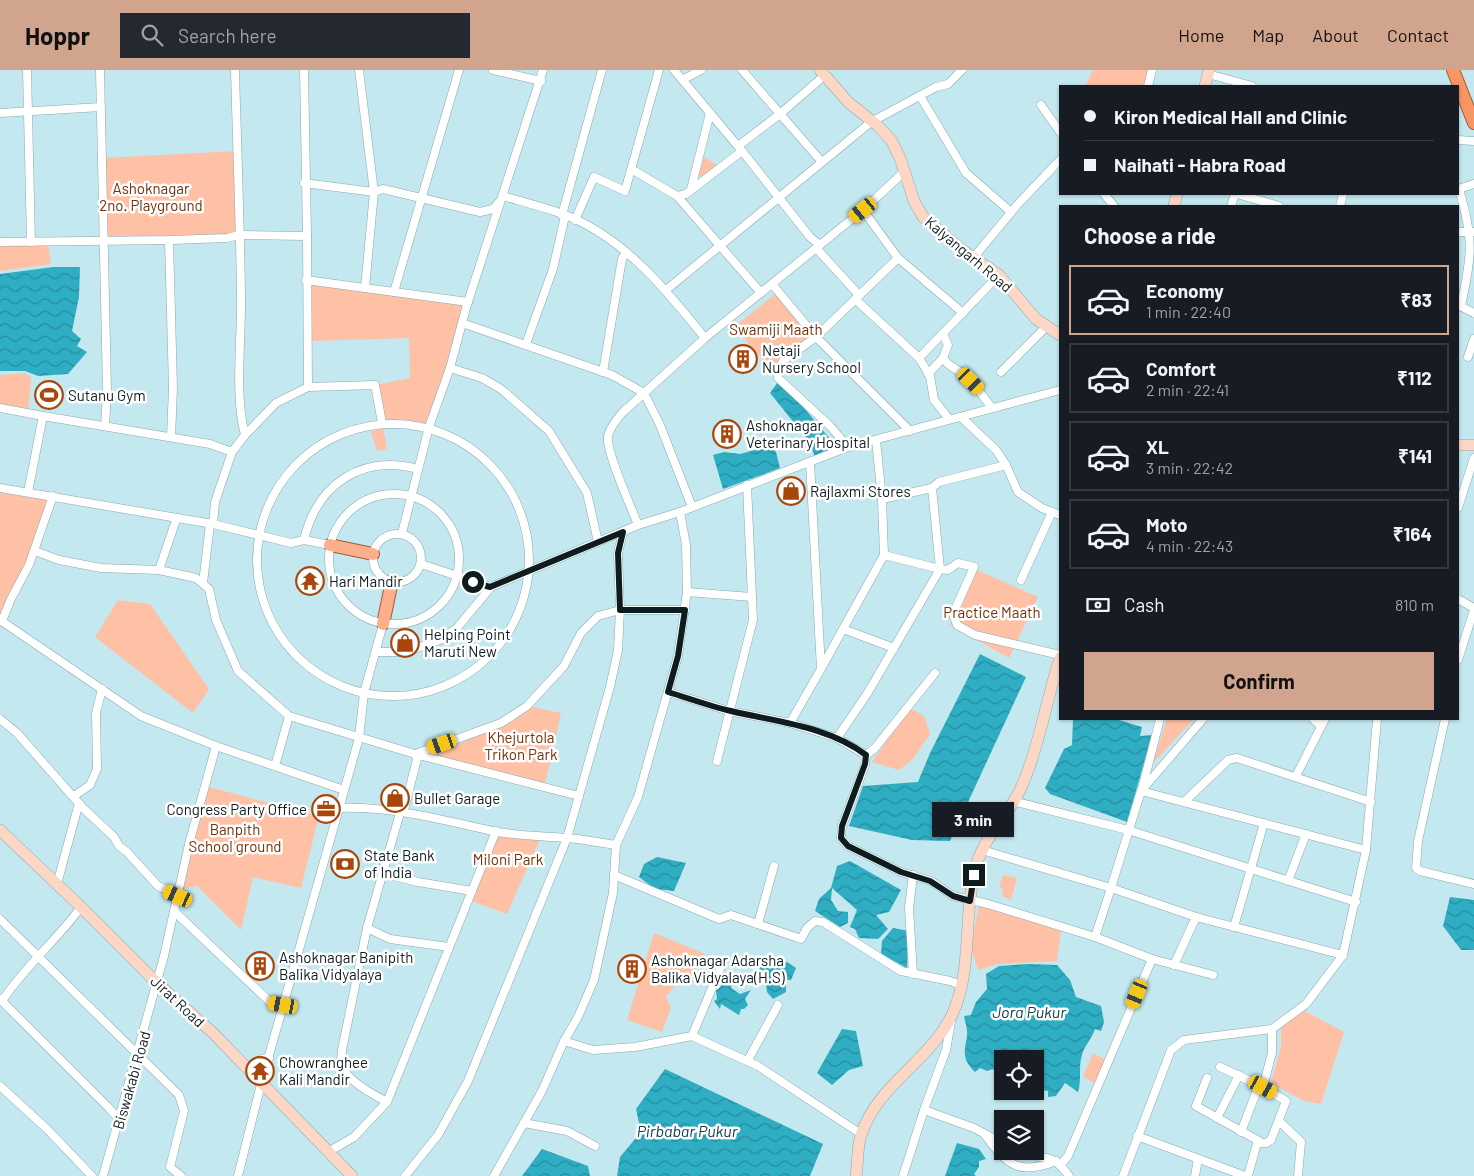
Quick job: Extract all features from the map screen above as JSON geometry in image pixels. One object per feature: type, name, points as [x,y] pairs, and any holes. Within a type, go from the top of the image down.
[{"type":"highway","points":[[1453,70],[1459,85]]},
{"type":"highway","points":[[1459,85],[1474,123]]},
{"type":"main road","points":[[1205,85],[1209,72]]},
{"type":"main road","name":"Kalyangarh Road","points":[[822,73],[848,102],[891,140],[905,171],[914,201],[923,217],[999,275],[1036,319],[1059,334]]},
{"type":"main road","points":[[1459,445],[1474,444]]},
{"type":"main road","points":[[330,545],[373,554]]},
{"type":"main road","points":[[383,624],[392,581]]},
{"type":"main road","points":[[856,1176],[861,1134],[879,1101],[930,1046],[951,1016],[961,986],[976,863],[990,833],[1020,789],[1033,753],[1059,660]]},
{"type":"main road","name":"Jirat Road","points":[[0,830],[157,983],[213,1033],[262,1086],[352,1176]]},
{"type":"street","points":[[27,70],[31,242]]},
{"type":"street","points":[[100,70],[107,391],[105,426]]},
{"type":"street","points":[[235,70],[241,422],[245,435]]},
{"type":"street","points":[[304,70],[308,387]]},
{"type":"street","points":[[359,70],[374,192],[365,288]]},
{"type":"street","points":[[394,292],[459,70]]},
{"type":"street","points":[[493,70],[541,81]]},
{"type":"street","points":[[402,534],[418,469],[450,368],[468,302],[543,70]]},
{"type":"street","points":[[526,344],[553,270],[563,216],[602,70]]},
{"type":"street","points":[[575,220],[594,178],[626,191],[659,70]]},
{"type":"street","points":[[674,70],[740,148],[857,297],[919,358],[928,374],[934,400],[949,419]]},
{"type":"street","points":[[682,80],[701,70]]},
{"type":"street","points":[[742,70],[821,162]]},
{"type":"street","points":[[666,290],[871,122],[920,96],[948,84],[962,70]]},
{"type":"street","points":[[1148,85],[1152,70]]},
{"type":"street","points":[[1209,72],[1249,85]]},
{"type":"street","points":[[677,196],[686,194],[780,114],[822,73]]},
{"type":"street","points":[[920,96],[966,173],[1011,212]]},
{"type":"street","points":[[1041,104],[1059,131]]},
{"type":"street","points":[[0,113],[102,107]]},
{"type":"street","points":[[691,189],[710,113]]},
{"type":"street","points":[[1459,140],[1474,141]]},
{"type":"street","points":[[974,257],[1011,212],[1059,161]]},
{"type":"street","points":[[633,170],[677,196],[761,293]]},
{"type":"street","points":[[638,525],[618,475],[608,437],[613,424],[622,412],[705,338],[863,210],[905,171]]},
{"type":"street","points":[[304,183],[374,192],[383,189],[480,212],[493,209],[502,198]]},
{"type":"street","points":[[1459,189],[1474,184]]},
{"type":"street","points":[[1459,192],[1473,232],[1472,254],[1459,305],[1474,313]]},
{"type":"street","points":[[1105,195],[1113,205]]},
{"type":"street","points":[[1240,195],[1275,205]]},
{"type":"street","points":[[502,198],[586,224],[626,252],[666,290],[705,338]]},
{"type":"street","points":[[863,210],[898,258],[963,313]]},
{"type":"street","points":[[1459,232],[1473,232]]},
{"type":"street","points":[[0,242],[169,240],[227,238],[239,235],[307,236]]},
{"type":"street","points":[[169,240],[173,388],[171,437]]},
{"type":"street","points":[[603,372],[622,259],[626,252]]},
{"type":"street","points":[[848,447],[830,426],[778,378],[777,371],[783,361],[816,337],[898,258]]},
{"type":"street","points":[[919,358],[999,275]]},
{"type":"street","points":[[306,280],[468,302]]},
{"type":"street","points":[[772,284],[816,337],[910,431]]},
{"type":"street","points":[[462,323],[526,344],[561,359],[603,372],[644,393],[663,433],[692,507]]},
{"type":"street","points":[[1001,372],[1046,327]]},
{"type":"street","points":[[928,374],[943,358],[948,344],[943,334]]},
{"type":"street","points":[[1468,357],[1474,340]]},
{"type":"street","points":[[943,358],[974,384],[992,408]]},
{"type":"street","points":[[450,368],[482,378],[501,389],[548,431],[587,494],[598,542]]},
{"type":"street","points":[[202,583],[216,502],[232,452],[245,435],[276,404],[308,387],[375,385],[382,423]]},
{"type":"street","points":[[376,652],[404,652],[440,640],[457,628],[490,587],[638,525],[680,512],[848,447],[949,419],[962,418],[1059,390]]},
{"type":"street","points":[[0,408],[210,444],[232,452]]},
{"type":"street","points":[[28,492],[43,416]]},
{"type":"street","points":[[962,418],[986,439],[1006,466],[1018,492],[1059,515]]},
{"type":"street","points":[[382,423],[406,423],[430,428],[455,437],[477,452],[497,470],[512,492],[523,517],[529,544],[529,571],[522,603],[512,626],[498,647],[474,670],[460,679],[430,692],[397,696],[364,693],[348,689],[307,666],[285,642],[268,615],[259,584],[258,568],[259,536],[269,505],[285,477],[296,464],[308,453],[336,436],[350,430],[382,423]]},
{"type":"street","points":[[790,723],[884,555],[882,499],[876,440]]},
{"type":"street","points":[[1459,505],[1474,458]]},
{"type":"street","points":[[810,462],[820,669]]},
{"type":"street","points":[[304,540],[308,523],[318,504],[333,487],[351,474],[369,466],[389,464],[418,469]]},
{"type":"street","points":[[882,499],[932,488],[939,482],[1006,466]]},
{"type":"street","points":[[717,761],[753,620],[747,485]]},
{"type":"street","points":[[0,488],[53,496],[176,520],[212,524],[291,544],[304,540],[330,545]]},
{"type":"street","points":[[836,738],[867,694],[940,569],[932,488]]},
{"type":"street","points":[[386,494],[412,496],[427,503],[440,514],[450,527],[456,542],[459,559],[456,576],[450,591],[441,604],[428,614],[413,621],[383,624],[365,618],[351,608],[340,595],[332,580],[329,563],[330,545],[341,521],[361,503],[386,494]]},
{"type":"street","points":[[53,496],[35,551],[1,620],[141,716],[216,746],[344,790]]},
{"type":"street","points":[[494,1176],[542,1091],[594,980],[613,893],[616,845],[638,797],[678,656],[687,592],[686,545],[680,512]]},
{"type":"street","points":[[1021,580],[1052,512]]},
{"type":"street","points":[[159,570],[176,520]]},
{"type":"street","points":[[405,1176],[438,1135],[468,1081],[567,838],[618,650],[620,610],[618,553],[623,532]]},
{"type":"street","points":[[388,534],[402,534],[414,540],[420,551],[421,564],[413,576],[400,582],[386,580],[376,570],[373,554],[377,543],[388,534]]},
{"type":"street","points":[[35,551],[59,560],[100,568],[159,570],[196,578],[209,589],[216,620],[238,671],[289,716],[415,754],[579,796]]},
{"type":"street","points":[[884,555],[940,569],[948,570],[958,563],[974,568],[953,614],[957,625],[975,635],[1059,656]]},
{"type":"street","points":[[421,564],[490,587]]},
{"type":"street","points":[[687,592],[752,596]]},
{"type":"street","points":[[1459,601],[1474,609],[1459,657]]},
{"type":"street","points":[[415,754],[501,723],[527,706],[564,666],[581,633],[598,616],[620,610],[685,610]]},
{"type":"street","points":[[247,1176],[239,1174],[283,1005],[359,738],[364,693],[383,624]]},
{"type":"street","points":[[843,629],[894,648]]},
{"type":"street","points":[[935,673],[875,748],[866,755],[865,764],[842,826],[841,838],[848,846],[901,872],[930,881],[953,896],[988,904],[1095,937],[1174,965],[1213,975]]},
{"type":"street","points":[[74,796],[90,785],[97,769],[96,713],[102,689]]},
{"type":"street","points":[[668,692],[729,711],[790,723],[836,738],[866,755]]},
{"type":"street","points":[[276,766],[289,716]]},
{"type":"street","points":[[0,719],[17,733],[79,803],[158,886],[178,896]]},
{"type":"street","points":[[1095,937],[1142,791],[1160,720]]},
{"type":"street","points":[[1142,791],[1202,720]]},
{"type":"street","points":[[1122,1176],[1171,1050],[1179,1042],[1206,1036],[1272,1029],[1306,1004],[1343,955],[1366,850],[1377,720]]},
{"type":"street","points":[[1444,720],[1415,863],[1416,868],[1420,871],[1474,884]]},
{"type":"street","points":[[1296,776],[1323,722]]},
{"type":"street","name":"Biswakabi Road","points":[[104,1176],[157,983],[175,912],[189,844],[216,746]]},
{"type":"street","points":[[387,1102],[367,1092],[346,1072],[341,1064],[342,1050],[367,928],[400,813],[404,810],[417,760],[415,754]]},
{"type":"street","points":[[1184,802],[1228,760],[1245,759],[1371,802]]},
{"type":"street","points":[[1142,791],[1366,850]]},
{"type":"street","points":[[1013,801],[1128,830],[1356,902]]},
{"type":"street","points":[[57,884],[79,803]]},
{"type":"street","points":[[340,808],[373,807],[400,813],[453,820],[496,831],[616,845]]},
{"type":"street","points":[[1234,927],[1264,823]]},
{"type":"street","points":[[328,1152],[354,1137],[387,1102],[496,831]]},
{"type":"street","points":[[1288,880],[1306,834]]},
{"type":"street","points":[[982,850],[1111,888],[1196,917],[1343,955]]},
{"type":"street","points":[[758,924],[774,866]]},
{"type":"street","points":[[382,872],[418,882],[472,891]]},
{"type":"street","points":[[614,875],[719,919],[731,915],[801,939],[807,928],[815,921],[823,922],[901,971],[950,980],[961,986]]},
{"type":"street","points":[[913,875],[909,908],[913,974]]},
{"type":"street","points":[[81,907],[13,984],[2,1004],[117,1117],[118,1126]]},
{"type":"street","points":[[175,912],[270,1002],[283,1005]]},
{"type":"street","points":[[1174,965],[1196,917]]},
{"type":"street","points":[[0,919],[180,1095],[184,1111],[168,1176]]},
{"type":"street","points":[[367,928],[390,939],[449,947]]},
{"type":"street","points":[[983,1134],[999,1154],[1016,1168],[1032,1170],[1067,1159],[1152,958]]},
{"type":"street","points":[[692,1036],[722,964]]},
{"type":"street","points":[[748,1060],[778,1005]]},
{"type":"street","points":[[903,1176],[946,1050],[951,1016]]},
{"type":"street","points":[[1241,1132],[1261,1086],[1272,1053],[1272,1029]]},
{"type":"street","points":[[564,1041],[593,1050],[635,1046],[692,1036],[748,1060],[861,1134]]},
{"type":"street","points":[[248,1071],[262,1059],[269,1058]]},
{"type":"street","points":[[1207,1078],[1196,1106],[1259,1142],[1269,1142],[1286,1101],[1261,1086],[1220,1067]]},
{"type":"street","points":[[1217,1118],[1239,1075]]},
{"type":"street","points":[[0,1086],[47,1129],[92,1176]]},
{"type":"street","points":[[924,1110],[994,1139]]},
{"type":"street","points":[[1279,1121],[1301,1142],[1298,1176]]},
{"type":"street","points":[[524,1123],[567,1131],[595,1146]]},
{"type":"street","points":[[1137,1136],[1247,1176],[1259,1142]]},
{"type":"street","points":[[1044,1158],[1050,1158],[1059,1163],[1069,1176]]},
{"type":"street","points":[[1195,1176],[1198,1158]]},
{"type":"street","points":[[170,1167],[181,1176]]},
{"type":"green space","points":[[1093,70],[1149,70],[1145,85],[1086,85]]},
{"type":"green space","name":"Ashoknagar 2no. Playground","points":[[237,151],[239,235],[103,240],[103,158]]},
{"type":"green space","points":[[704,157],[717,165],[705,176],[698,176]]},
{"type":"green space","points":[[48,245],[51,264],[0,271],[0,246]]},
{"type":"green space","points":[[310,285],[468,302],[429,427],[382,423],[375,385],[410,378],[409,338],[310,341]]},
{"type":"green space","name":"Swamiji Maath","points":[[779,291],[815,331],[772,370],[734,327]]},
{"type":"green space","points":[[25,373],[31,377],[28,413],[0,408],[0,375]]},
{"type":"green space","points":[[383,426],[387,449],[377,451],[371,432]]},
{"type":"green space","points":[[0,489],[53,496],[31,560],[0,620]]},
{"type":"green space","name":"Practice Maath","points":[[977,570],[1038,597],[1009,658],[950,625]]},
{"type":"green space","points":[[118,600],[150,604],[209,689],[193,713],[95,637]]},
{"type":"green space","name":"Khejurtola Trikon Park","points":[[527,706],[561,713],[545,784],[423,753],[456,746]]},
{"type":"green space","points":[[910,708],[924,716],[930,734],[913,759],[899,770],[872,762]]},
{"type":"green space","points":[[1167,720],[1193,720],[1153,763]]},
{"type":"green space","name":"Banpith School ground","points":[[205,786],[319,816],[301,888],[253,877],[241,930],[197,886],[180,889]]},
{"type":"green space","name":"Miloni Park","points":[[496,831],[541,837],[507,914],[468,900]]},
{"type":"green space","points":[[1003,875],[1017,878],[1011,900],[1002,896],[1003,889],[999,887]]},
{"type":"green space","points":[[979,904],[1062,923],[1057,961],[998,964],[978,970],[971,948]]},
{"type":"green space","points":[[654,933],[705,954],[692,976],[682,975],[666,997],[671,1008],[662,1032],[627,1020]]},
{"type":"green space","points":[[1305,1011],[1344,1032],[1321,1104],[1304,1101],[1271,1083],[1281,1046],[1281,1024]]},
{"type":"green space","points":[[1093,1053],[1106,1060],[1095,1084],[1083,1076]]},
{"type":"water","points":[[53,267],[80,267],[79,297],[72,331],[81,339],[77,346],[87,352],[68,374],[38,376],[25,371],[0,371],[0,274]]},
{"type":"water","points":[[780,379],[835,445],[830,455],[816,459],[808,440],[770,393]]},
{"type":"water","points":[[769,446],[776,452],[780,468],[723,489],[713,455],[724,452],[740,454]]},
{"type":"water","points":[[980,654],[1026,677],[950,841],[912,840],[849,826],[863,786],[918,782],[930,753]]},
{"type":"water","points":[[1073,720],[1119,720],[1142,727],[1140,736],[1152,735],[1127,822],[1050,794],[1045,788],[1064,749],[1072,745]]},
{"type":"water","points":[[657,857],[686,863],[674,891],[655,889],[639,877],[644,864]]},
{"type":"water","points":[[850,861],[901,890],[889,912],[876,915],[888,929],[878,939],[859,938],[855,929],[850,927],[857,910],[832,888],[831,900],[838,911],[848,912],[848,923],[840,927],[815,911],[819,899],[831,888],[837,866]]},
{"type":"water","points":[[1450,897],[1474,900],[1474,950],[1461,950],[1443,926]]},
{"type":"water","points":[[893,928],[909,931],[907,968],[881,954],[882,941]]},
{"type":"water","points":[[778,956],[782,963],[787,962],[796,968],[791,980],[786,980],[786,992],[773,999],[767,992],[766,984],[756,977],[764,959],[767,964],[770,962],[769,959]]},
{"type":"water","name":"Jora Pukur","points":[[1057,965],[1070,980],[1076,997],[1101,1006],[1104,1022],[1101,1031],[1095,1029],[1083,1052],[1078,1092],[1065,1083],[1056,1096],[1048,1097],[1048,1091],[1044,1090],[1044,1050],[994,1050],[994,1070],[987,1071],[980,1068],[975,1072],[968,1063],[965,1056],[967,1031],[964,1016],[971,1015],[976,1002],[987,989],[986,974],[999,966]]},
{"type":"water","points":[[732,983],[731,988],[740,994],[751,990],[745,999],[748,1005],[741,1009],[739,1015],[721,1004],[720,1009],[714,1001],[717,999],[716,991],[723,984]]},
{"type":"water","points":[[842,1029],[856,1031],[863,1066],[849,1070],[832,1085],[817,1073]]},
{"type":"water","name":"Pirbabar Pukur","points":[[665,1069],[823,1144],[810,1176],[617,1176],[620,1157],[641,1132],[636,1109]]},
{"type":"water","points":[[957,1143],[979,1149],[986,1159],[979,1161],[979,1167],[974,1174],[976,1176],[945,1176]]},
{"type":"water","points":[[542,1149],[588,1166],[590,1176],[522,1176]]},
{"type":"place","name":"Netaji Nursery School","points":[[743,359]]},
{"type":"place","name":"Sutanu Gym","points":[[49,395]]},
{"type":"place","name":"Ashoknagar Veterinary Hospital","points":[[727,434]]},
{"type":"place","name":"Rajlaxmi Stores","points":[[791,491]]},
{"type":"place","name":"Hari Mandir","points":[[310,581]]},
{"type":"place","name":"Helping Point Maruti New","points":[[405,643]]},
{"type":"place","name":"Bullet Garage","points":[[395,798]]},
{"type":"place","name":"Congress Party Office","points":[[326,809]]},
{"type":"place","name":"State Bank of India","points":[[345,864]]},
{"type":"place","name":"Ashoknagar Banipith Balika Vidyalaya","points":[[260,966]]},
{"type":"place","name":"Ashoknagar Adarsha Balika Vidyalaya(H.S)","points":[[632,969]]},
{"type":"place","name":"Chowranghee Kali Mandir","points":[[260,1071]]},
{"type":"route","points":[[473,582],[490,587],[623,532],[618,553],[620,610],[685,610],[678,656],[668,692],[729,711],[790,723],[836,738],[857,749],[866,755],[865,764],[842,826],[841,838],[848,846],[901,872],[930,881],[953,896],[970,901],[974,875]]}]
